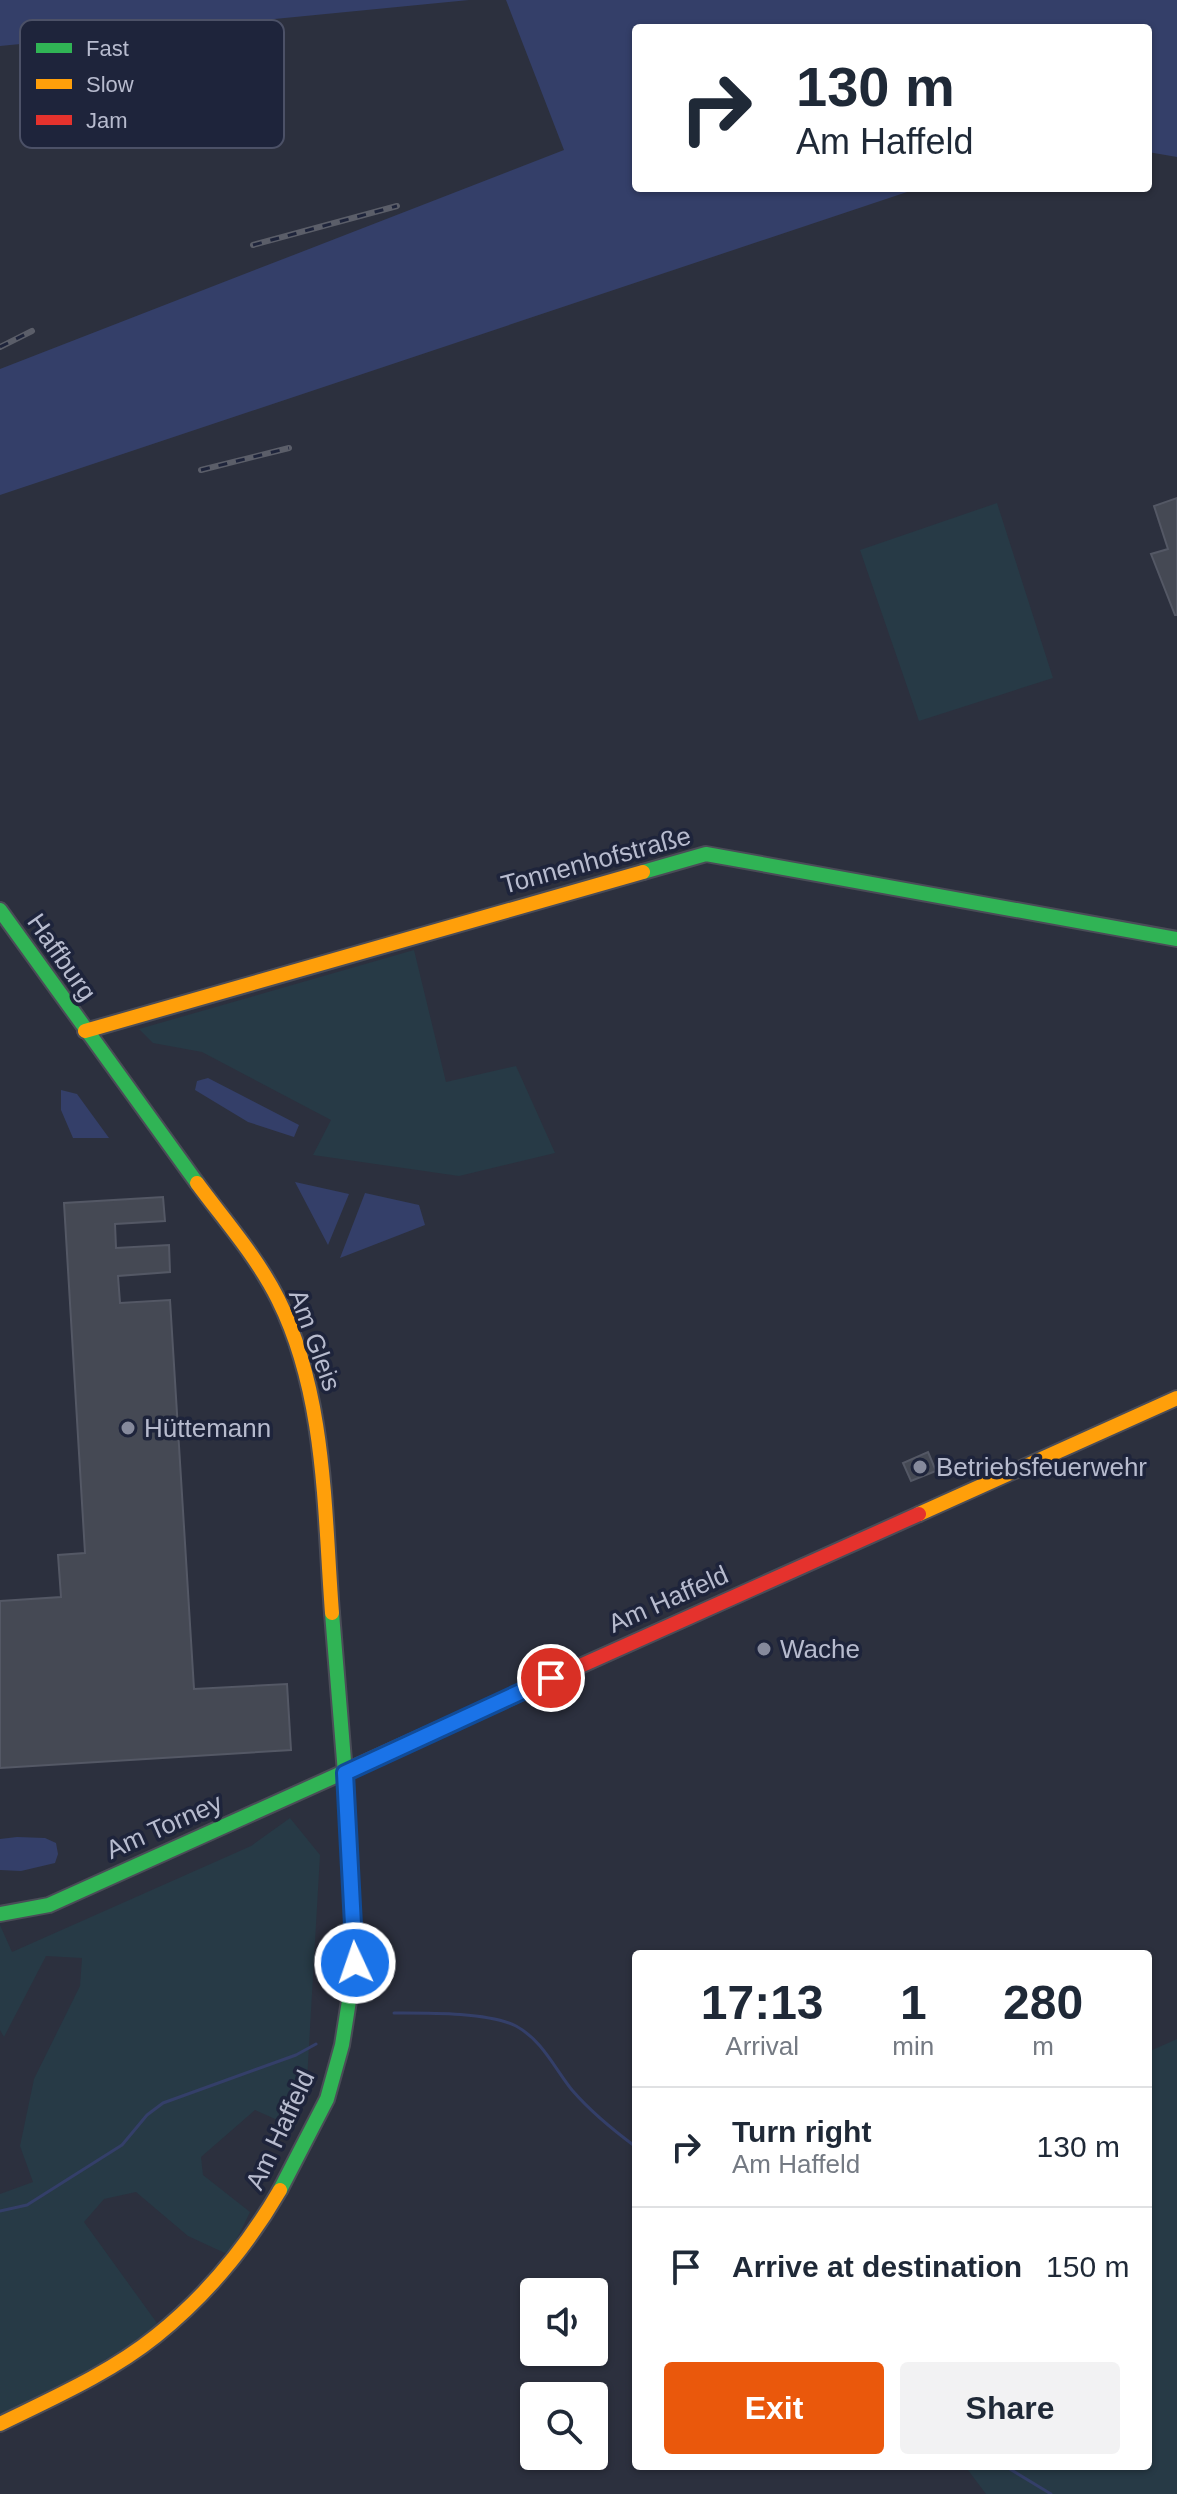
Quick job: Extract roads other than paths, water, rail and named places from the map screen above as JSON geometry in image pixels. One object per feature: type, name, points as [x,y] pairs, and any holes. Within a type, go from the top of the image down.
[{"type":"street","name":"Tonnenhofstraße","points":[[85,1031],[706,854],[1177,939]]},
{"type":"street","name":"Haffburg","points":[[0,910],[85,1031]]},
{"type":"street","name":"Am Gleis","points":[[85,1031],[259,1266],[279,1301],[305,1369],[318,1440],[345,1773]]},
{"type":"street","name":"Am Haffeld","points":[[0,2424],[78,2385],[162,2330],[196,2300],[258,2228],[299,2157],[327,2099],[342,2045],[355,1963],[345,1773],[1177,1398]]},
{"type":"street","name":"Am Torney","points":[[0,1914],[49,1905],[345,1773]]},
{"type":"water","points":[[0,0],[469,0],[265,20],[20,20],[20,44],[0,46]]},
{"type":"water","points":[[506,0],[1177,0],[1177,157],[1152,153],[1152,24],[632,24],[632,192],[907,192],[0,495],[0,369],[564,150]]},
{"type":"water","points":[[208,1078],[299,1125],[294,1137],[248,1122],[195,1090],[197,1081]]},
{"type":"water","points":[[61,1090],[77,1094],[109,1138],[73,1138],[61,1110]]},
{"type":"water","points":[[295,1182],[349,1194],[328,1245]]},
{"type":"water","points":[[365,1193],[419,1205],[425,1225],[340,1258]]},
{"type":"water","points":[[45,1838],[56,1843],[58,1854],[55,1863],[21,1871],[0,1870],[0,1839]]},
{"type":"waterway","points":[[394,2013],[474,2016],[516,2026],[541,2047],[587,2106],[632,2144]]},
{"type":"waterway","points":[[0,2211],[27,2205],[122,2145],[147,2115],[163,2103],[296,2055],[316,2044]]},
{"type":"waterway","points":[[1012,2470],[1051,2494]]},
{"type":"railway","points":[[253,245],[397,206]]},
{"type":"railway","points":[[0,347],[32,331]]},
{"type":"railway","points":[[201,470],[289,448]]},
{"type":"place","name":"Hüttemann","points":[[128,1428]]},
{"type":"place","name":"Betriebsfeuerwehr","points":[[920,1467]]},
{"type":"place","name":"Wache","points":[[764,1649]]}]
